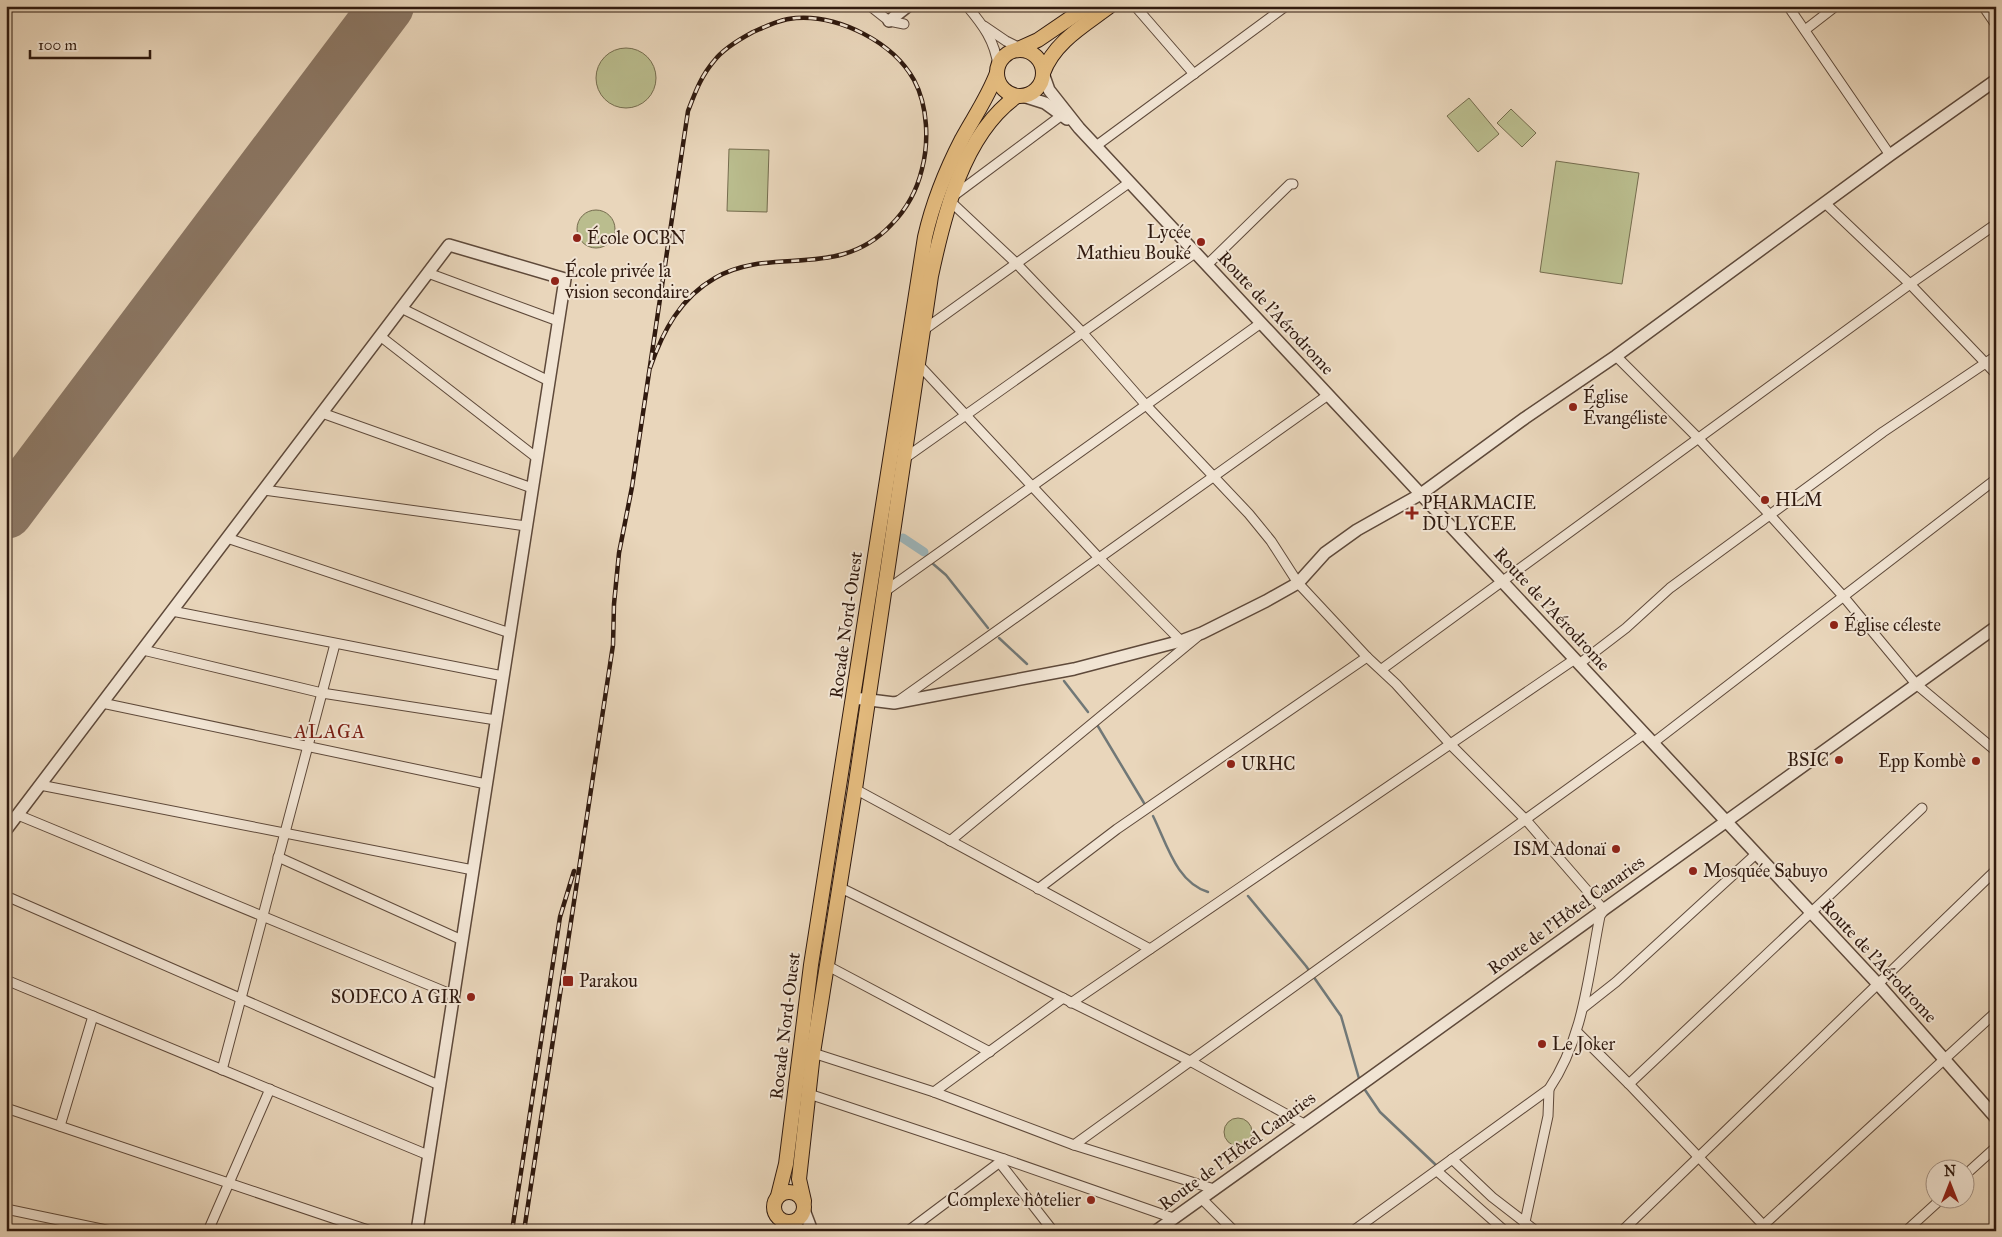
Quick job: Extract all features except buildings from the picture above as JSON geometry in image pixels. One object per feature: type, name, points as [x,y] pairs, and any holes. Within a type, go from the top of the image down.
[{"type":"main road","points":[[1088,6],[1038,40],[1006,55],[997,70],[1001,86],[1008,93],[1020,96],[1036,90],[1051,56],[1063,42],[1110,6]]},
{"type":"main road","points":[[1020,50],[1038,58],[1043,73]]},
{"type":"main road","name":"Rocade Nord-Ouest","points":[[792,1221],[799,1179],[813,1053],[855,789],[861,699],[925,237],[944,177],[964,136],[988,95],[997,70]]},
{"type":"main road","name":"Rocade Nord-Ouest","points":[[792,1221],[774,1203],[778,1196],[786,1164],[811,965],[861,699],[884,592],[936,254],[944,220],[952,199],[967,161],[984,129],[996,113],[1020,96]]},
{"type":"main road","points":[[778,1196],[786,1192],[794,1192],[792,1221]]},
{"type":"street","points":[[870,6],[889,21],[904,24]]},
{"type":"street","points":[[889,21],[908,6]]},
{"type":"street","points":[[967,6],[984,26],[995,49],[997,70]]},
{"type":"street","points":[[1135,6],[1194,74]]},
{"type":"street","points":[[1096,146],[1286,6]]},
{"type":"street","points":[[1788,6],[1890,155]]},
{"type":"street","points":[[1805,30],[1836,6]]},
{"type":"street","points":[[1983,6],[1996,25]]},
{"type":"street","points":[[984,26],[1020,50]]},
{"type":"street","name":"Route de l'Aérodrome","points":[[1043,73],[1049,90],[1079,128],[1878,984],[1996,1118]]},
{"type":"street","points":[[861,699],[894,703],[1036,677],[1181,641],[1202,633],[1298,583],[1325,553],[1344,539],[1421,494],[1525,418],[1616,356],[1890,155],[1996,80]]},
{"type":"street","name":"Route de l'Aérodrome","points":[[1020,96],[1045,103],[1079,128]]},
{"type":"street","points":[[1062,115],[952,199],[1082,332],[1145,404],[1271,541],[1298,583],[1367,657],[1382,669],[1451,745],[1526,820],[1604,910],[1600,916],[1578,1032],[1562,1070],[1549,1090],[1353,1231]]},
{"type":"street","points":[[925,329],[1130,182]]},
{"type":"street","points":[[1207,265],[1290,184],[1293,184]]},
{"type":"street","points":[[1825,203],[1910,284],[1996,374]]},
{"type":"street","points":[[1382,669],[1910,284],[1996,224]]},
{"type":"street","points":[[417,1231],[428,1155],[454,995],[565,279],[449,245],[40,785],[11,820],[263,915],[454,995]]},
{"type":"street","points":[[905,458],[1196,253]]},
{"type":"street","points":[[428,273],[558,321]]},
{"type":"street","points":[[401,308],[549,381]]},
{"type":"street","points":[[884,592],[1261,323]]},
{"type":"street","points":[[380,336],[537,458]]},
{"type":"street","points":[[1616,356],[1699,439],[1770,515],[1843,596],[1916,684],[1992,741],[1996,751]]},
{"type":"street","points":[[934,1092],[990,1052],[1150,949],[1577,662],[1626,628],[1670,588],[1883,432],[1996,356]]},
{"type":"street","points":[[919,366],[1181,641]]},
{"type":"street","points":[[894,703],[1328,395]]},
{"type":"street","points":[[322,413],[532,488]]},
{"type":"street","points":[[1653,743],[1996,480]]},
{"type":"street","points":[[264,490],[526,526]]},
{"type":"street","points":[[227,538],[510,633]]},
{"type":"street","points":[[172,611],[503,676]]},
{"type":"street","name":"Route de l'Hôtel Canaries","points":[[1156,1231],[1996,627]]},
{"type":"street","points":[[950,841],[1202,633]]},
{"type":"street","points":[[222,1070],[335,644]]},
{"type":"street","points":[[142,650],[322,693],[496,720]]},
{"type":"street","points":[[1038,889],[1117,829],[1367,657]]},
{"type":"street","points":[[102,703],[486,784]]},
{"type":"street","points":[[1074,1145],[1644,734]]},
{"type":"street","points":[[40,785],[473,870]]},
{"type":"street","points":[[855,789],[1150,949]]},
{"type":"street","points":[[1629,1084],[1922,808]]},
{"type":"street","points":[[1583,1008],[1616,982],[1756,854]]},
{"type":"street","points":[[278,857],[462,940]]},
{"type":"street","points":[[1622,1231],[1996,870]]},
{"type":"street","points":[[839,887],[1190,1061],[1304,1124]]},
{"type":"street","points":[[6,896],[439,1086]]},
{"type":"street","points":[[826,965],[990,1052]]},
{"type":"street","points":[[6,980],[428,1155]]},
{"type":"street","points":[[1578,1032],[1699,1157],[1763,1229],[1996,1012]]},
{"type":"street","points":[[60,1126],[93,1016]]},
{"type":"street","points":[[813,1053],[934,1092],[1074,1145],[1214,1189]]},
{"type":"street","points":[[208,1231],[270,1090]]},
{"type":"street","points":[[1524,1227],[1548,1116],[1549,1090]]},
{"type":"street","points":[[809,1094],[1173,1218]]},
{"type":"street","points":[[6,1108],[371,1231]]},
{"type":"street","points":[[1974,1167],[1996,1147]]},
{"type":"street","points":[[1452,1159],[1524,1227],[1536,1231]]},
{"type":"street","points":[[908,1231],[1002,1161]]},
{"type":"street","points":[[1002,1161],[1053,1231]]},
{"type":"street","points":[[1437,1171],[1505,1231]]},
{"type":"street","points":[[1201,1198],[1234,1231]]},
{"type":"street","points":[[6,1209],[111,1231]]},
{"type":"street","points":[[1906,1231],[1929,1210]]},
{"type":"street","points":[[792,1221],[812,1231]]},
{"type":"green space","points":[[620,48],[632,48],[643,53],[651,61],[656,72],[654,90],[643,103],[632,108],[620,108],[609,103],[601,95],[596,84],[596,72],[601,61],[609,53]]},
{"type":"green space","points":[[1469,98],[1499,134],[1478,152],[1447,116]]},
{"type":"green space","points":[[1511,109],[1536,133],[1522,147],[1497,123]]},
{"type":"green space","points":[[729,149],[769,150],[767,212],[727,211]]},
{"type":"green space","points":[[1556,161],[1639,173],[1622,284],[1540,272]]},
{"type":"green space","points":[[596,210],[609,216],[615,229],[609,242],[596,248],[583,242],[577,229],[583,216]]},
{"type":"green space","points":[[1238,1118],[1248,1122],[1252,1132],[1248,1142],[1238,1146],[1228,1142],[1224,1132],[1228,1122]]},
{"type":"waterway","points":[[903,538],[924,552]]},
{"type":"waterway","points":[[932,563],[946,575],[988,628]]},
{"type":"waterway","points":[[999,638],[1027,664]]},
{"type":"waterway","points":[[1064,681],[1088,712]]},
{"type":"waterway","points":[[1096,723],[1144,803]]},
{"type":"waterway","points":[[1153,816],[1168,850],[1180,871],[1197,887],[1208,892]]},
{"type":"waterway","points":[[1248,896],[1306,966],[1341,1016],[1360,1082]]},
{"type":"waterway","points":[[1363,1087],[1380,1112],[1437,1166]]},
{"type":"runway","points":[[6,512],[387,6]]},
{"type":"railway","points":[[524,1231],[613,645],[614,604],[619,553],[632,487],[688,111],[702,79],[718,57],[727,48],[743,38],[774,23],[796,18],[830,21],[847,26],[879,43],[905,66],[919,90],[925,112],[926,147],[922,169],[914,192],[906,206],[891,225],[871,242],[849,252],[827,258],[759,264],[737,269],[715,278],[692,295],[674,317],[661,341],[650,368]]},
{"type":"railway","points":[[512,1231],[560,917],[574,871]]},
{"type":"place","name":"École OCBN","points":[[577,238]]},
{"type":"place","name":"Lycée Mathieu Bouké","points":[[1201,242]]},
{"type":"place","name":"École privée la vision secondaire","points":[[555,281]]},
{"type":"place","name":"Église Évangéliste","points":[[1573,407]]},
{"type":"place","name":"HLM","points":[[1765,500]]},
{"type":"place","name":"PHARMACIE DU LYCEE","points":[[1412,513]]},
{"type":"place","name":"Église céleste","points":[[1834,625]]},
{"type":"place","name":"BSIC","points":[[1839,760]]},
{"type":"place","name":"Epp Kombè","points":[[1976,761]]},
{"type":"place","name":"URHC","points":[[1231,764]]},
{"type":"place","name":"ISM Adonaï","points":[[1616,849]]},
{"type":"place","name":"Mosquée Sabuyo","points":[[1693,871]]},
{"type":"place","name":"Parakou","points":[[568,981]]},
{"type":"place","name":"SODECO A GIR","points":[[471,997]]},
{"type":"place","name":"Le Joker","points":[[1542,1044]]},
{"type":"place","name":"Complexe hôtelier","points":[[1091,1200]]},
{"type":"district","name":"ALAGA","points":[[330,731]]}]
